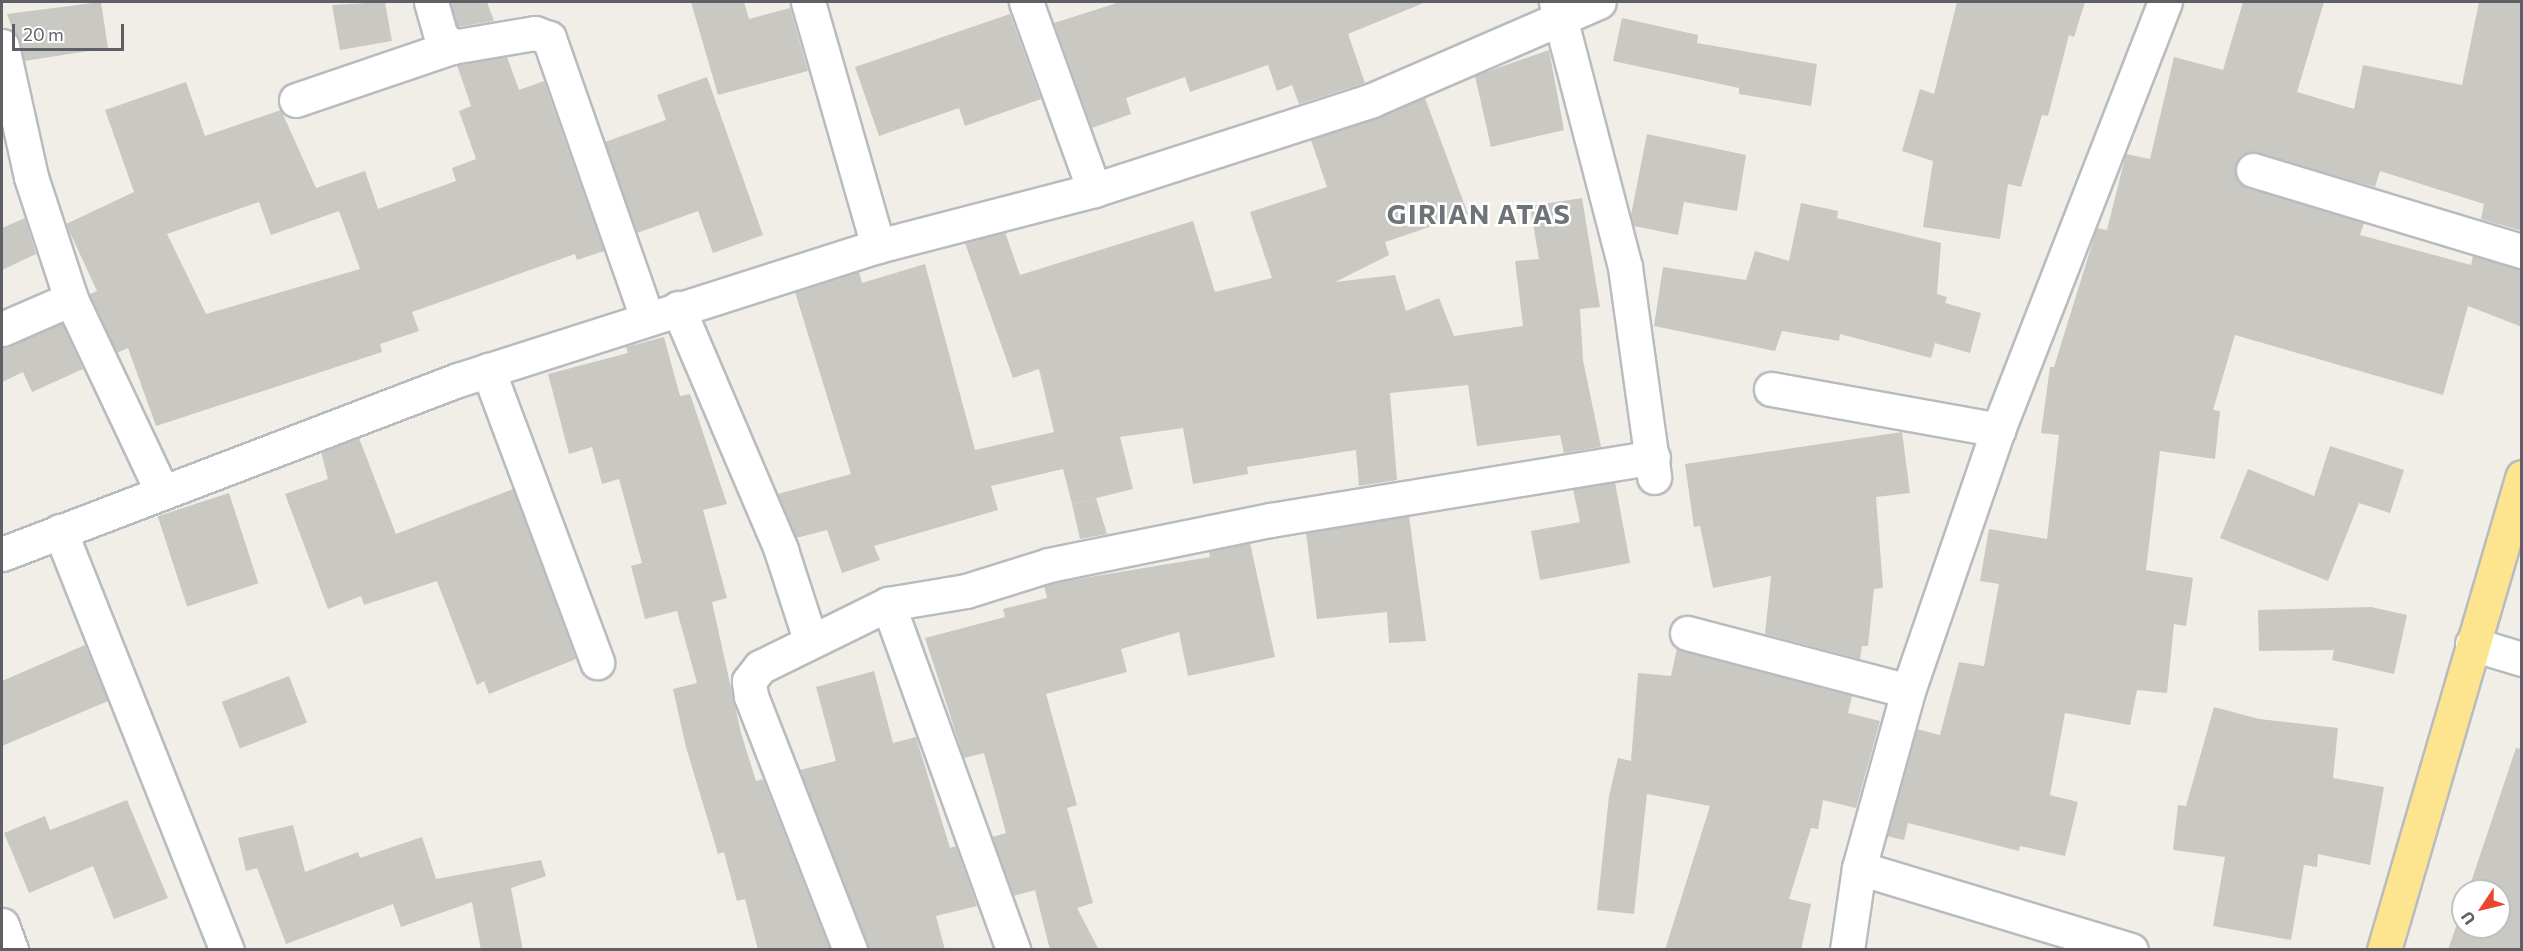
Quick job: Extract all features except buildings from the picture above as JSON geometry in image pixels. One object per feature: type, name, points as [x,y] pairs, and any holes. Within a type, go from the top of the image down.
[{"type":"highway","points":[[2384,950],[2522,477]]},
{"type":"street","points":[[431,2],[441,36],[452,47]]},
{"type":"street","points":[[808,2],[878,246]]},
{"type":"street","points":[[1026,2],[1094,190]]},
{"type":"street","points":[[2,554],[161,489],[488,370],[878,246],[1094,190],[1372,100],[1559,9],[1599,2]]},
{"type":"street","points":[[1847,950],[1859,868],[1908,691],[1998,430],[2165,2]]},
{"type":"street","points":[[850,950],[749,681],[760,667],[810,639],[888,604],[966,591],[1164,540],[1653,467],[1625,267],[1559,9]]},
{"type":"street","points":[[296,100],[452,47],[535,33],[549,38],[647,318]]},
{"type":"street","points":[[2,46],[12,145],[71,299],[161,489]]},
{"type":"street","points":[[2253,170],[2522,251]]},
{"type":"street","points":[[2,330],[71,299]]},
{"type":"street","points":[[678,309],[781,550],[810,639]]},
{"type":"street","points":[[488,370],[597,662]]},
{"type":"street","points":[[1771,389],[1998,430]]},
{"type":"street","points":[[60,531],[226,950]]},
{"type":"street","points":[[888,604],[1013,950]]},
{"type":"street","points":[[1687,633],[1908,691]]},
{"type":"street","points":[[2472,644],[2522,659]]},
{"type":"street","points":[[1859,868],[2131,950]]},
{"type":"street","points":[[2,925],[11,950]]},
{"type":"district","name":"GIRIAN ATAS","points":[[1479,214]]}]
